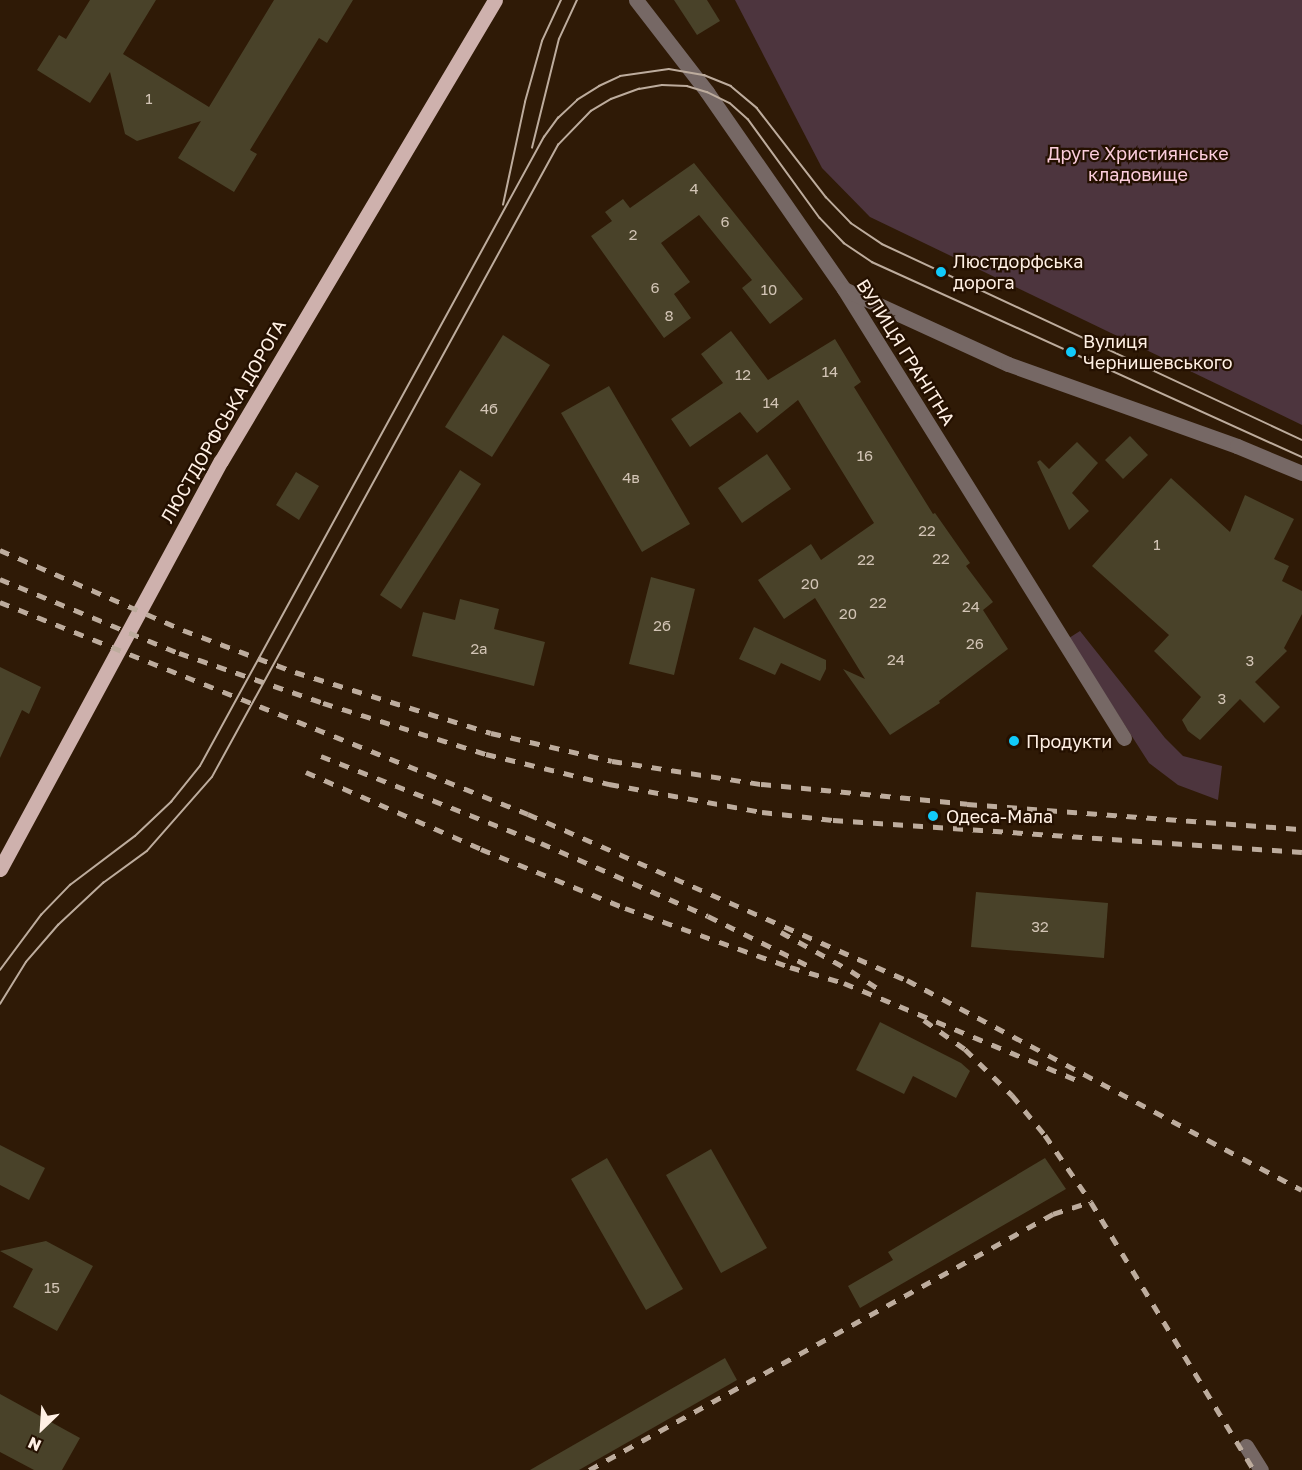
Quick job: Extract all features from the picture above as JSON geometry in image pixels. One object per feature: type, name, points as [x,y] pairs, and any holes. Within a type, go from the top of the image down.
[{"type":"main road","name":"ЛЮСТДОРФСЬКА ДОРОГА","points":[[0,869],[81,714],[221,461],[495,0]]},
{"type":"street","name":"ВУЛИЦЯ ГРАНІТНА","points":[[636,0],[707,92],[844,289],[1124,738]]},
{"type":"street","points":[[844,289],[1008,364],[1237,446],[1302,473]]},
{"type":"street","points":[[1246,1446],[1261,1470]]},
{"type":"green space","name":"Друге Християнське кладовище","points":[[735,0],[1302,0],[1302,425],[870,217],[822,168]]},
{"type":"green space","points":[[1080,631],[1165,738],[1183,756],[1222,766],[1218,800],[1178,785],[1149,763],[1069,638]]},
{"type":"building","points":[[90,0],[156,0],[123,54],[209,107],[274,0],[353,0],[327,43],[319,38],[250,150],[257,154],[234,192],[178,158],[201,121],[137,141],[125,134],[110,72],[90,103],[37,70],[59,35],[66,39]]},
{"type":"building","points":[[674,0],[707,0],[720,21],[697,35]]},
{"type":"building","points":[[694,163],[803,299],[770,324],[742,288],[752,280],[699,215],[661,243],[690,282],[674,294],[691,318],[664,338],[591,236],[612,221],[605,212],[623,199],[630,208]]},
{"type":"building","points":[[731,331],[768,380],[835,339],[861,382],[854,387],[933,514],[935,513],[970,563],[966,566],[993,602],[983,610],[1008,649],[939,701],[940,703],[890,735],[843,669],[865,679],[815,598],[784,619],[758,580],[811,544],[821,560],[874,523],[798,400],[757,433],[740,412],[690,447],[671,419],[723,383],[701,354]]},
{"type":"building","points":[[503,335],[550,365],[492,457],[445,427]]},
{"type":"building","points":[[609,386],[690,524],[642,552],[561,413]]},
{"type":"building","points":[[1130,436],[1148,455],[1123,479],[1105,460]]},
{"type":"building","points":[[1077,442],[1098,463],[1072,493],[1089,511],[1069,530],[1037,462],[1040,460],[1049,469]]},
{"type":"building","points":[[767,454],[791,489],[742,523],[718,488]]},
{"type":"building","points":[[460,470],[481,484],[401,609],[380,595]]},
{"type":"building","points":[[296,472],[319,486],[299,520],[276,505]]},
{"type":"building","points":[[1171,478],[1230,532],[1245,495],[1294,519],[1274,559],[1289,566],[1282,581],[1302,591],[1302,614],[1284,648],[1287,651],[1255,682],[1280,707],[1264,723],[1240,699],[1200,740],[1188,731],[1182,720],[1201,697],[1154,651],[1169,635],[1092,566]]},
{"type":"building","points":[[651,577],[695,589],[674,675],[629,664]]},
{"type":"building","points":[[460,599],[499,609],[494,629],[545,642],[534,686],[412,656],[423,612],[455,620]]},
{"type":"building","points":[[754,627],[826,660],[826,669],[820,681],[781,663],[775,675],[739,659]]},
{"type":"building","points":[[0,667],[41,687],[29,714],[22,710],[0,758]]},
{"type":"building","points":[[976,892],[1108,903],[1104,958],[971,947]]},
{"type":"building","points":[[880,1022],[961,1063],[970,1071],[956,1098],[913,1076],[904,1094],[856,1070]]},
{"type":"building","points":[[0,1145],[45,1168],[29,1200],[0,1185]]},
{"type":"building","points":[[711,1149],[767,1248],[721,1273],[666,1175]]},
{"type":"building","points":[[607,1158],[683,1289],[646,1310],[571,1179]]},
{"type":"building","points":[[1045,1158],[1066,1189],[860,1308],[848,1286],[893,1260],[888,1252]]},
{"type":"building","points":[[46,1241],[93,1266],[57,1331],[13,1307],[33,1269],[0,1251]]},
{"type":"building","points":[[725,1358],[737,1380],[579,1470],[530,1470]]},
{"type":"building","points":[[0,1394],[80,1438],[62,1470],[34,1470],[0,1452]]},
{"type":"tram line","points":[[503,205],[525,102],[542,41],[561,0]]},
{"type":"tram line","points":[[532,148],[559,39],[577,0]]},
{"type":"tram line","points":[[0,970],[41,915],[70,885],[135,836],[171,802],[200,766],[544,137],[558,118],[577,100],[620,76],[669,69],[704,75],[731,86],[757,108],[826,197],[851,223],[882,244],[1302,440]]},
{"type":"tram line","points":[[0,1004],[26,962],[58,925],[103,883],[147,851],[212,777],[558,145],[591,111],[611,99],[639,89],[662,85],[687,86],[730,103],[748,119],[820,218],[844,243],[872,262],[1302,457]]},
{"type":"railway","points":[[0,550],[183,630],[295,672],[491,733],[612,761],[761,784],[967,804],[1302,829]]},
{"type":"railway","points":[[0,579],[179,653],[323,703],[486,754],[609,784],[762,812],[833,820],[1302,852]]},
{"type":"railway","points":[[0,602],[528,814],[907,980],[1302,1190]]},
{"type":"railway","points":[[321,756],[541,843],[708,916],[811,967]]},
{"type":"railway","points":[[306,772],[481,849],[625,908],[790,967],[844,983],[1077,1080]]},
{"type":"railway","points":[[781,932],[882,991]]},
{"type":"railway","points":[[924,1020],[965,1049],[1012,1095],[1045,1135],[1091,1202],[1254,1470]]},
{"type":"railway","points":[[589,1470],[1053,1214],[1091,1202]]},
{"type":"place","name":"Люстдорфська дорога","points":[[941,272]]},
{"type":"place","name":"Вулиця Чернишевського","points":[[1071,352]]},
{"type":"place","name":"Продукти","points":[[1014,741]]},
{"type":"place","name":"Одеса-Мала","points":[[933,816]]}]
